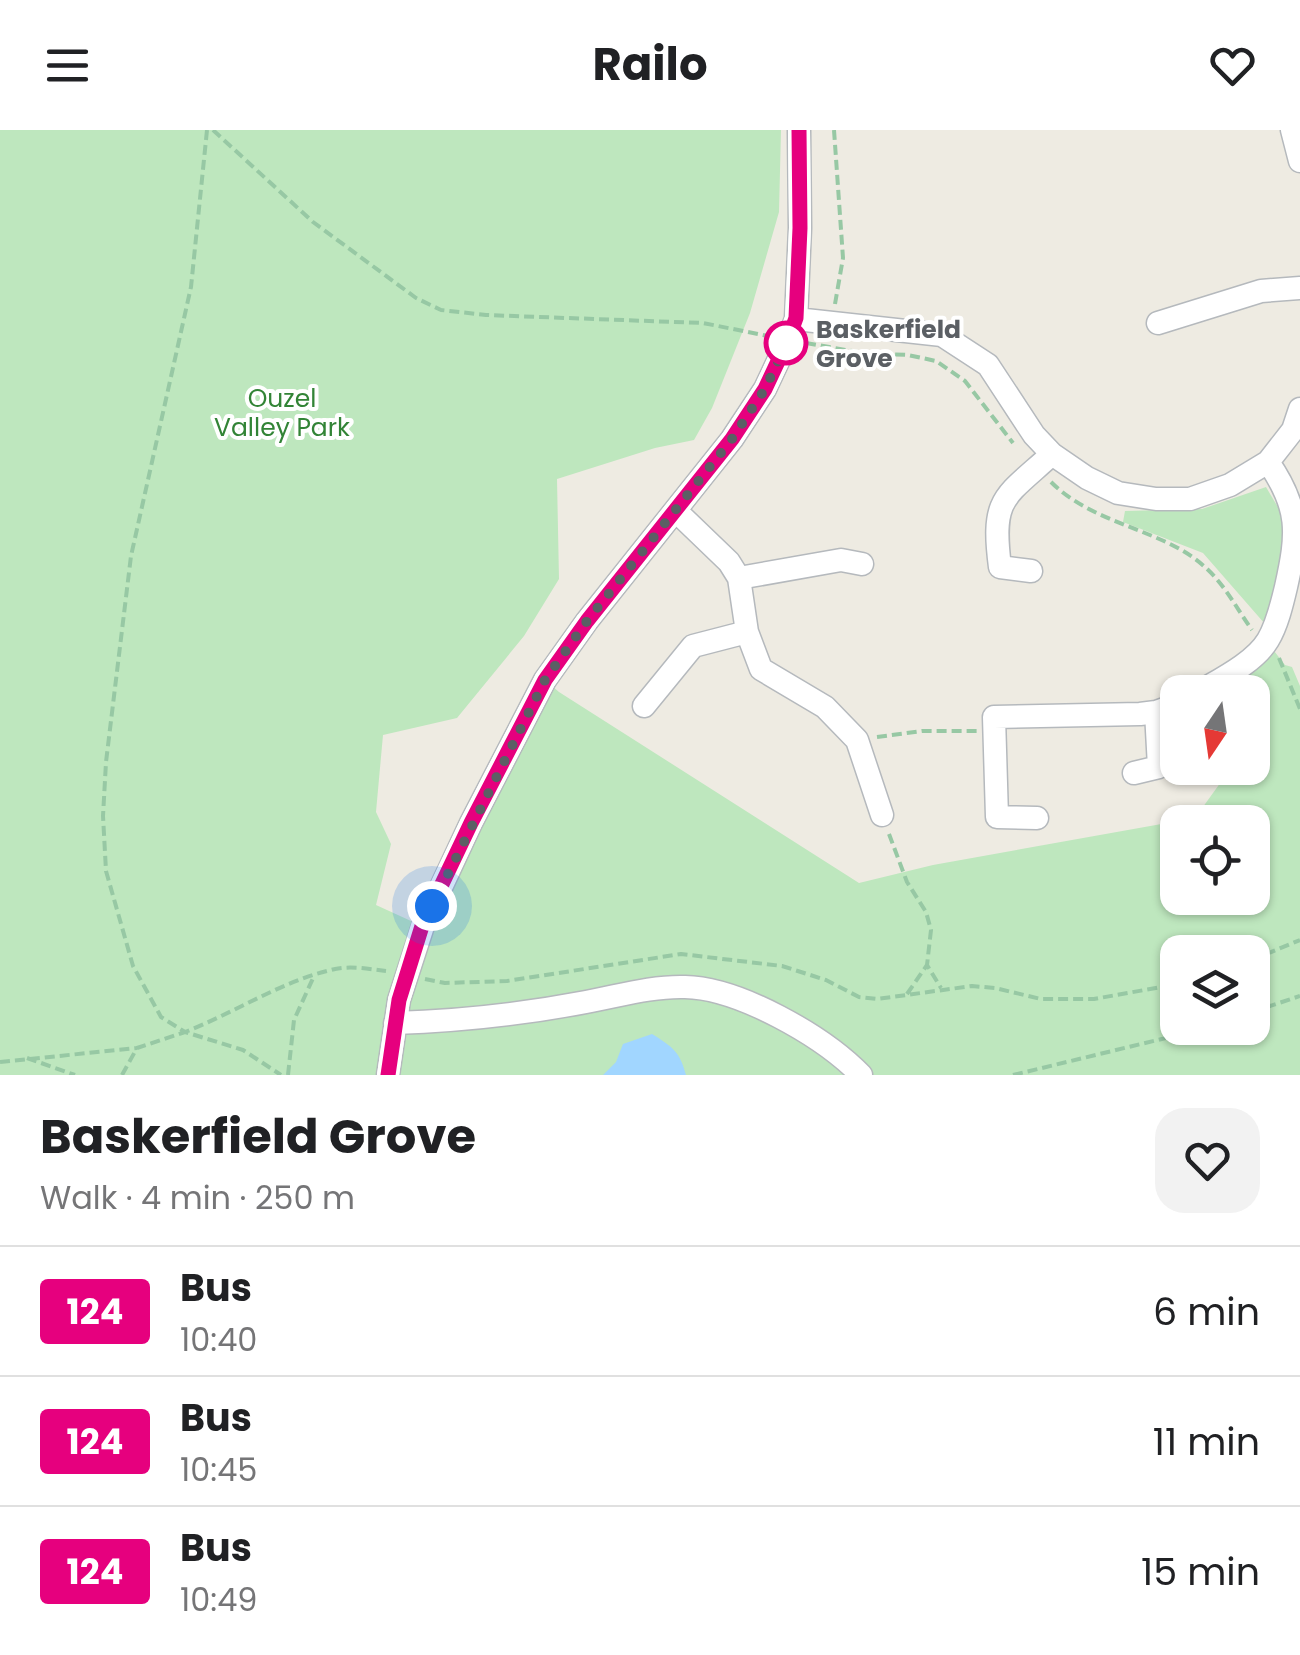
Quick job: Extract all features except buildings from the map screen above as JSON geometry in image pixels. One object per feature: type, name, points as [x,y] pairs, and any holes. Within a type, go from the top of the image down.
[{"type":"street","points":[[388,1075],[405,976],[440,886],[545,680],[732,439],[765,389],[792,329],[800,228],[799,130]]},
{"type":"street","points":[[1292,130],[1300,161]]},
{"type":"street","points":[[1158,324],[1261,291],[1300,288]]},
{"type":"street","points":[[792,329],[830,336],[942,335],[988,365],[1034,435],[1052,454],[1118,493],[1156,499],[1190,499],[1230,485],[1268,462],[1293,430],[1300,409]]},
{"type":"street","points":[[1030,570],[1000,567],[995,529],[1008,494],[1052,454]]},
{"type":"street","points":[[1222,675],[1267,642],[1291,607],[1296,516],[1291,498],[1268,462]]},
{"type":"street","points":[[676,511],[730,562],[739,578],[747,632],[761,669],[825,707],[857,740],[882,815]]},
{"type":"street","points":[[739,578],[841,560],[862,564]]},
{"type":"street","points":[[644,706],[693,646],[747,632]]},
{"type":"street","points":[[1037,818],[997,817],[994,717],[1160,708]]},
{"type":"street","points":[[1134,774],[1159,767],[1160,760]]},
{"type":"street","points":[[395,1023],[484,1019],[645,990],[686,987],[720,992],[747,1002],[824,1045],[860,1075]]},
{"type":"path","points":[[210,130],[313,222],[416,298],[441,310],[792,329]]},
{"type":"path","points":[[210,130],[188,302],[128,572],[103,816],[106,871],[133,966],[161,1017],[185,1032],[243,1050],[281,1075]]},
{"type":"path","points":[[830,336],[843,258],[834,130]]},
{"type":"path","points":[[1267,642],[1285,665],[1300,709]]},
{"type":"path","points":[[857,740],[922,731],[994,731]]},
{"type":"path","points":[[882,815],[907,882],[926,912],[931,930],[927,965],[906,995]]},
{"type":"path","points":[[1270,952],[1300,940]]},
{"type":"path","points":[[0,1062],[138,1048],[314,976],[352,967],[445,983],[506,982],[681,954],[793,969],[859,997],[877,999],[941,988],[996,988],[1041,999],[1094,999],[1160,987]]},
{"type":"path","points":[[927,965],[941,988]]},
{"type":"path","points":[[288,1075],[294,1020],[314,976]]},
{"type":"path","points":[[1270,1006],[1300,996]]},
{"type":"path","points":[[1013,1075],[1160,1039]]},
{"type":"path","points":[[122,1075],[138,1048]]},
{"type":"path","points":[[26,1058],[74,1075]]},
{"type":"green space","name":"Ouzel Valley Park","points":[[0,130],[781,130],[779,212],[750,313],[712,408],[694,440],[557,479],[559,579],[524,636],[457,718],[383,735],[376,812],[391,844],[376,905],[422,926],[545,680],[859,883],[933,865],[1160,824],[1160,915],[1270,915],[1270,805],[1204,805],[1219,785],[1270,785],[1270,675],[1246,675],[1246,661],[1267,642],[1285,665],[1292,667],[1300,686],[1300,1075],[0,1075]]},
{"type":"green space","points":[[1266,487],[1289,526],[1265,624],[1203,553],[1123,522],[1125,511],[1202,509]]},
{"type":"water","points":[[652,1034],[675,1051],[686,1075],[603,1075],[616,1062],[623,1044]]},
{"type":"bus line","name":"124","points":[[388,1075],[399,1000],[422,926],[545,680],[732,439],[765,389],[788,340],[796,318],[799,130]]},
{"type":"place","name":"Baskerfield Grove","points":[[786,343]]},
{"type":"route","points":[[432,906],[545,680],[732,439],[765,389],[788,340],[786,343]]}]
